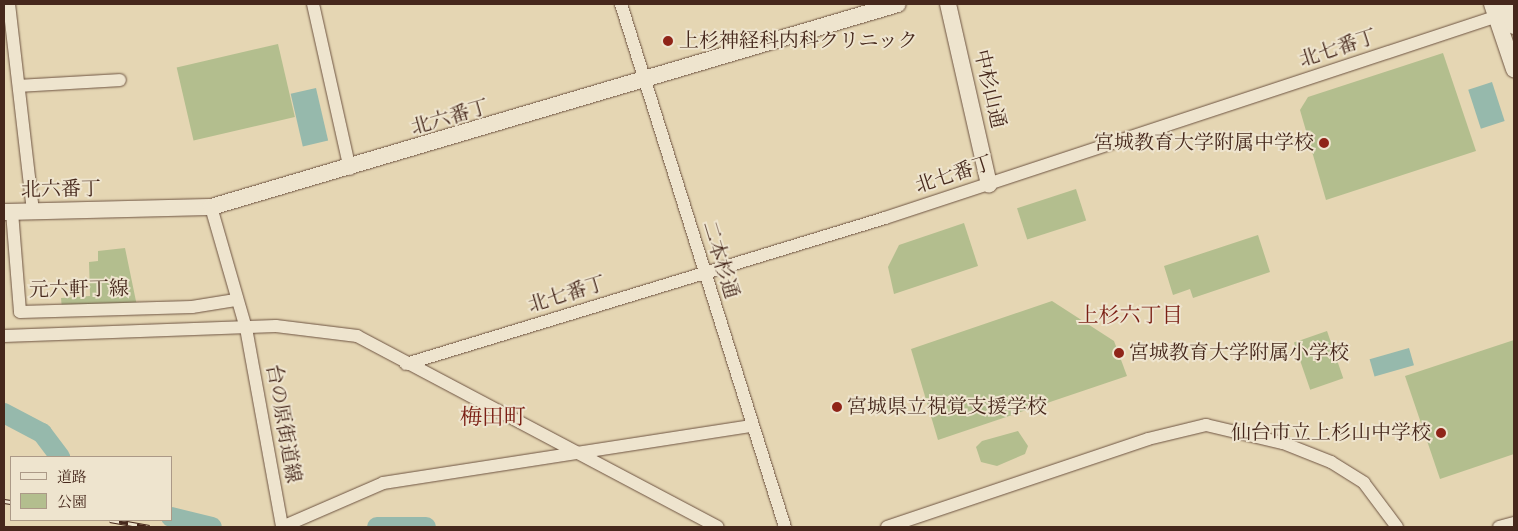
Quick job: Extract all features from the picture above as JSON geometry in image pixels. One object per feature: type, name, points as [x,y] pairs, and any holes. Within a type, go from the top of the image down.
[{"type":"street","points":[[9,4],[33,211]]},
{"type":"street","points":[[313,4],[350,169]]},
{"type":"street","name":"二本杉通","points":[[621,4],[704,274],[785,527]]},
{"type":"street","name":"北六番丁","points":[[8,212],[211,207],[350,169],[898,4]]},
{"type":"street","name":"中杉山通","points":[[948,4],[989,184]]},
{"type":"street","points":[[1504,12],[1514,69]]},
{"type":"street","name":"北七番丁","points":[[406,364],[704,274],[989,184],[1504,12]]},
{"type":"street","points":[[19,86],[120,80]]},
{"type":"street","name":"台の原街道線","points":[[211,207],[236,300],[246,328],[282,527]]},
{"type":"street","name":"元六軒丁線","points":[[8,212],[20,312],[192,307],[236,300]]},
{"type":"street","points":[[4,336],[311,327],[357,336],[576,454],[718,527]]},
{"type":"street","points":[[887,527],[1148,438],[1206,425],[1283,443],[1331,462],[1364,483],[1398,527]]},
{"type":"street","points":[[282,527],[383,483],[752,426]]},
{"type":"street","points":[[1499,527],[1514,523]]},
{"type":"green space","points":[[278,44],[295,117],[194,140],[177,67]]},
{"type":"green space","points":[[1443,53],[1476,151],[1326,200],[1300,110],[1308,97]]},
{"type":"green space","points":[[1076,189],[1086,220],[1027,240],[1017,208]]},
{"type":"green space","points":[[964,223],[978,266],[894,294],[888,267],[899,245]]},
{"type":"green space","points":[[1258,235],[1270,272],[1193,298],[1190,289],[1173,295],[1164,266]]},
{"type":"green space","points":[[125,248],[137,306],[62,309],[61,298],[90,296],[89,262],[98,261],[98,251]]},
{"type":"green space","points":[[1052,301],[1114,341],[1127,376],[938,440],[911,349]]},
{"type":"green space","points":[[1327,331],[1343,378],[1310,390],[1294,342]]},
{"type":"green space","points":[[1514,340],[1514,454],[1440,479],[1405,376]]},
{"type":"green space","points":[[1018,431],[1028,446],[1025,454],[997,466],[981,462],[976,447],[982,441]]},
{"type":"shaded area","points":[[1492,82],[1505,121],[1481,129],[1468,90]]},
{"type":"shaded area","points":[[316,88],[328,141],[303,146],[291,94]]},
{"type":"shaded area","points":[[1409,348],[1414,365],[1375,377],[1370,359]]},
{"type":"waterway","points":[[4,413],[42,433],[59,456]]},
{"type":"waterway","points":[[172,517],[212,527]]},
{"type":"waterway","points":[[377,527],[426,527]]},
{"type":"railway","points":[[4,501],[10,502]]},
{"type":"railway","points":[[116,521],[149,527]]},
{"type":"place","name":"上杉神経科内科クリニック","points":[[668,41]]},
{"type":"place","name":"宮城教育大学附属中学校","points":[[1324,143]]},
{"type":"place","name":"宮城教育大学附属小学校","points":[[1119,353]]},
{"type":"place","name":"宮城県立視覚支援学校","points":[[837,407]]},
{"type":"place","name":"仙台市立上杉山中学校","points":[[1441,433]]},
{"type":"district","name":"上杉六丁目","points":[[1130,317]]},
{"type":"district","name":"梅田町","points":[[493,419]]}]
